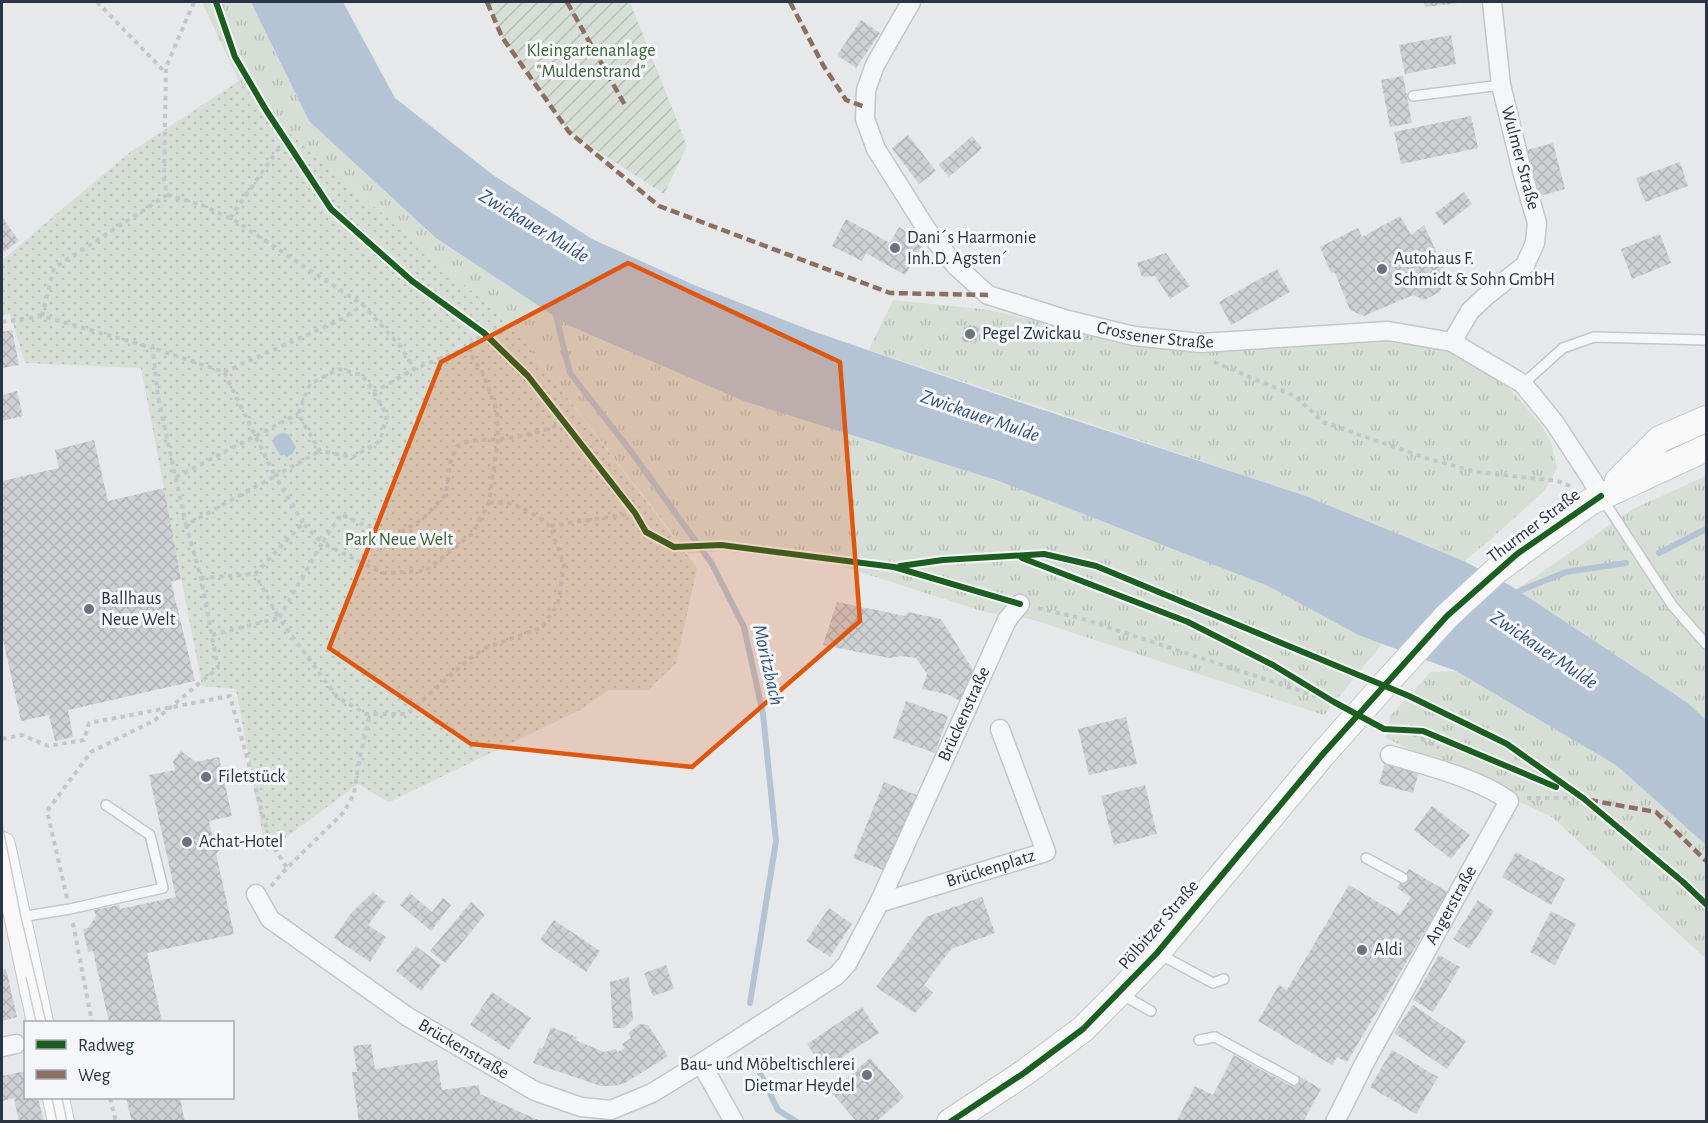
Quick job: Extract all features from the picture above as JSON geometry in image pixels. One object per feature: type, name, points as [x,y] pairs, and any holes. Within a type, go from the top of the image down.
[{"type":"street","name":"Crossener Straße","points":[[911,2],[875,65],[866,90],[864,119],[876,149],[927,230],[956,266],[988,295],[1068,320],[1134,336],[1201,343],[1388,332],[1452,342],[1523,384],[1554,422],[1592,480],[1594,493]]},
{"type":"street","name":"Wulmer Straße","points":[[1452,342],[1470,311],[1525,265],[1535,243],[1537,223],[1501,85],[1492,2]]},
{"type":"street","name":"Thurmer Straße","points":[[1359,715],[1447,616],[1517,554],[1660,439],[1707,419]]},
{"type":"street","name":"Thurmer Straße","points":[[1594,493],[1707,447]]},
{"type":"street","name":"Brückenstraße","points":[[256,894],[270,919],[408,1017],[535,1091],[581,1107],[611,1110],[652,1093],[701,1063],[836,976],[847,964],[879,903],[1007,620],[1020,604]]},
{"type":"street","name":"Pölbitzer Straße","points":[[950,1122],[1024,1073],[1083,1029],[1157,953],[1322,755],[1359,715]]},
{"type":"street","name":"Brückenplatz","points":[[879,903],[1046,852],[1000,729]]},
{"type":"street","points":[[1390,755],[1474,783],[1509,801]]},
{"type":"street","name":"Angerstraße","points":[[1335,1122],[1365,1062],[1509,801]]},
{"type":"street","points":[[2,845],[40,1021]]},
{"type":"street","points":[[701,1063],[734,1122]]},
{"type":"street","points":[[56,1099],[62,1122]]},
{"type":"lane","name":"Wulmer Straße","points":[[1413,96],[1501,85]]},
{"type":"lane","points":[[1523,384],[1563,348],[1594,337],[1707,340]]},
{"type":"lane","points":[[1594,493],[1672,605],[1707,644]]},
{"type":"lane","points":[[18,918],[163,888],[150,835],[106,806]]},
{"type":"lane","points":[[1366,858],[1403,878]]},
{"type":"lane","points":[[1157,953],[1213,983],[1224,979]]},
{"type":"lane","points":[[1119,993],[1151,1011]]},
{"type":"lane","points":[[1199,1040],[1215,1037],[1294,1080]]},
{"type":"path","points":[[97,2],[166,72]]},
{"type":"path","points":[[167,195],[164,179],[166,67],[194,2]]},
{"type":"path","points":[[230,218],[279,148],[287,141]]},
{"type":"path","points":[[42,316],[54,268],[167,195],[202,205],[230,218],[363,305],[401,347],[414,369]]},
{"type":"path","points":[[2,322],[42,316],[153,348],[224,372],[342,319],[363,305]]},
{"type":"path","points":[[374,392],[414,369],[466,348],[484,333]]},
{"type":"path","points":[[92,1021],[48,811],[91,752],[155,720],[218,668],[201,578],[186,525],[158,397],[153,348]]},
{"type":"path","points":[[224,372],[275,476],[303,523],[322,543],[383,573],[425,570],[471,535],[489,503],[498,439],[496,411],[482,371],[466,348]]},
{"type":"path","points":[[1207,360],[1227,366],[1295,396],[1323,422],[1423,457],[1476,472],[1557,481],[1594,493]]},
{"type":"path","points":[[176,477],[298,414],[310,384],[339,369],[362,375],[387,417],[380,441],[353,457],[320,451],[186,525]]},
{"type":"path","points":[[298,414],[320,451]]},
{"type":"path","points":[[212,635],[279,618],[341,514],[395,536],[423,519],[446,494],[450,463],[457,446],[472,439],[498,439],[543,432],[564,422]]},
{"type":"path","points":[[255,574],[279,618],[337,697],[366,714],[407,714],[468,660],[485,648],[541,628],[558,604],[564,564],[550,526],[525,507],[500,501],[489,503]]},
{"type":"path","points":[[550,526],[635,513]]},
{"type":"path","points":[[201,578],[255,574],[303,523]]},
{"type":"path","points":[[1020,604],[1080,618],[1334,702]]},
{"type":"path","points":[[2,739],[22,735],[48,746],[84,740],[89,723],[230,696],[270,841],[287,868]]},
{"type":"path","points":[[256,894],[274,885],[287,868],[343,813],[354,794],[370,714]]},
{"type":"path","points":[[1509,801],[1521,798],[1583,798]]},
{"type":"path","points":[[110,1099],[116,1122]]},
{"type":"highlighted area","points":[[628,263],[840,362],[860,621],[692,767],[471,744],[329,648],[441,362]]},
{"type":"green space","points":[[202,2],[251,2],[309,121],[746,402],[1008,484],[1268,586],[1358,635],[1382,644],[1324,715],[1031,619],[985,612],[835,564],[722,551],[688,554],[514,328],[265,112],[239,81]]},
{"type":"green space","name":"Kleingartenanlage \"Muldenstrand\"","points":[[487,2],[630,2],[687,146],[664,194],[569,132],[502,37]]},
{"type":"green space","name":"Park Neue Welt","points":[[239,81],[265,112],[514,328],[697,568],[676,663],[648,690],[608,690],[580,710],[389,802],[358,784],[266,852],[236,689],[202,686],[141,368],[25,363],[10,314],[2,315],[2,260],[129,153]]},
{"type":"green space","points":[[893,300],[990,310],[1132,344],[1383,338],[1448,351],[1478,365],[1511,390],[1542,426],[1551,442],[1557,468],[1545,490],[1464,561],[1306,496],[869,350]]},
{"type":"green space","points":[[1706,476],[1706,720],[1688,703],[1516,590],[1633,509]]},
{"type":"green space","points":[[1456,671],[1616,765],[1706,845],[1706,959],[1552,817],[1386,738],[1390,716],[1431,672]]},
{"type":"water","name":"Zwickauer Mulde","points":[[251,2],[343,2],[395,98],[493,175],[592,239],[694,285],[815,332],[1306,496],[1464,561],[1511,586],[1688,703],[1706,720],[1706,845],[1616,765],[1456,671],[1358,635],[1268,586],[999,481],[746,402],[568,325],[436,238],[309,121]]},
{"type":"water","points":[[282,433],[288,434],[296,447],[287,457],[281,456],[273,443],[274,437]]},
{"type":"building","points":[[1424,2],[1459,2],[1459,3],[1425,7]]},
{"type":"building","points":[[861,20],[880,33],[856,68],[837,55]]},
{"type":"building","points":[[1451,35],[1456,64],[1405,74],[1399,45]]},
{"type":"building","points":[[1403,76],[1412,123],[1390,127],[1381,80]]},
{"type":"building","points":[[1471,116],[1478,148],[1401,164],[1394,132]]},
{"type":"building","points":[[908,135],[936,171],[919,184],[892,148]]},
{"type":"building","points":[[972,136],[982,148],[949,177],[939,165]]},
{"type":"building","points":[[1553,143],[1565,189],[1540,196],[1527,150]]},
{"type":"building","points":[[1680,162],[1688,186],[1645,202],[1636,178]]},
{"type":"building","points":[[1464,192],[1472,204],[1444,225],[1435,213]]},
{"type":"building","points":[[1400,216],[1411,235],[1424,225],[1448,277],[1443,281],[1440,292],[1424,300],[1413,295],[1364,316],[1350,310],[1335,273],[1331,273],[1320,247],[1358,228],[1362,237]]},
{"type":"building","points":[[2,217],[19,241],[4,252],[2,249]]},
{"type":"building","points":[[846,219],[890,243],[899,227],[925,242],[905,275],[866,253],[862,261],[832,246]]},
{"type":"building","points":[[1660,234],[1671,263],[1632,279],[1621,249]]},
{"type":"building","points":[[1166,253],[1190,286],[1170,299],[1155,276],[1142,277],[1137,263]]},
{"type":"building","points":[[1277,269],[1290,292],[1231,325],[1219,302]]},
{"type":"building","name":"Pegel Zwickau","points":[[965,324],[979,327],[976,344],[961,341]]},
{"type":"building","points":[[12,330],[19,365],[2,368],[2,332]]},
{"type":"building","points":[[17,391],[23,416],[2,421],[2,395]]},
{"type":"building","name":"Ballhaus Neue Welt","points":[[94,440],[108,501],[164,488],[181,579],[171,582],[195,681],[68,710],[73,737],[55,741],[49,715],[21,721],[2,635],[2,481],[59,468],[55,450]]},
{"type":"building","points":[[837,602],[905,616],[908,612],[941,619],[973,670],[960,701],[947,694],[922,689],[927,674],[916,658],[900,656],[889,658],[823,645]]},
{"type":"building","points":[[906,701],[948,716],[935,753],[893,738]]},
{"type":"building","points":[[1126,717],[1137,764],[1089,775],[1078,729]]},
{"type":"building","points":[[181,751],[196,762],[219,757],[232,816],[209,821],[213,839],[222,847],[216,854],[234,934],[147,953],[162,1021],[109,1021],[93,951],[88,952],[83,929],[88,928],[96,916],[94,910],[119,905],[120,909],[176,897],[149,775],[175,770],[173,761]]},
{"type":"building","points":[[1385,762],[1419,771],[1413,793],[1379,784]]},
{"type":"building","points":[[884,782],[919,796],[888,872],[853,858]]},
{"type":"building","points":[[1145,785],[1157,834],[1114,845],[1101,796]]},
{"type":"building","points":[[1432,806],[1470,835],[1451,859],[1414,830]]},
{"type":"building","points":[[1516,852],[1565,879],[1551,905],[1502,877]]},
{"type":"building","name":"Aldi","points":[[1409,869],[1448,892],[1347,1062],[1337,1057],[1332,1065],[1258,1021],[1279,985],[1287,990],[1349,885],[1400,915],[1411,897],[1397,888]]},
{"type":"building","points":[[373,892],[385,902],[368,925],[386,937],[370,962],[334,938],[351,913]]},
{"type":"building","points":[[410,893],[432,912],[443,898],[451,905],[431,931],[400,905]]},
{"type":"building","points":[[982,897],[995,933],[951,949],[924,985],[933,993],[915,1013],[876,987],[926,917]]},
{"type":"building","points":[[1478,900],[1494,911],[1469,949],[1453,939]]},
{"type":"building","points":[[471,902],[485,915],[445,963],[430,951]]},
{"type":"building","points":[[829,908],[852,924],[830,957],[806,941]]},
{"type":"building","points":[[1551,911],[1576,924],[1555,965],[1530,952]]},
{"type":"building","points":[[554,920],[600,951],[586,972],[540,940]]},
{"type":"building","points":[[416,946],[441,965],[421,991],[396,971]]},
{"type":"building","points":[[1439,955],[1460,967],[1433,1012],[1413,1000]]},
{"type":"building","points":[[666,965],[674,989],[653,996],[644,973]]},
{"type":"building","points":[[6,969],[17,1017],[2,1021],[2,970]]},
{"type":"building","points":[[629,977],[633,1020],[624,1028],[613,1028],[610,982]]},
{"type":"building","points":[[492,992],[531,1018],[509,1050],[470,1025]]},
{"type":"building","points":[[1413,1005],[1466,1041],[1447,1069],[1394,1033]]},
{"type":"building","points":[[862,1007],[879,1033],[824,1069],[807,1044]]},
{"type":"building","points":[[640,1024],[648,1025],[668,1056],[625,1083],[601,1086],[533,1063],[539,1048],[543,1048],[551,1027],[577,1037],[575,1040],[604,1052],[616,1049],[617,1052],[625,1048],[622,1044],[631,1038],[628,1033]]},
{"type":"building","points":[[371,1044],[375,1069],[437,1060],[442,1090],[479,1085],[480,1094],[543,1122],[359,1122],[352,1072],[357,1072],[353,1046]]},
{"type":"building","points":[[1392,1050],[1438,1077],[1416,1114],[1370,1087]]},
{"type":"building","points":[[1234,1055],[1291,1086],[1297,1075],[1321,1089],[1303,1122],[1176,1122],[1195,1086],[1213,1095]]},
{"type":"building","name":"Bau- und Möbeltischlerei Dietmar Heydel","points":[[870,1058],[904,1097],[876,1122],[857,1122],[831,1092]]},
{"type":"building","points":[[24,1071],[24,1099],[38,1099],[44,1122],[19,1122],[14,1098],[2,1101],[2,1076]]},
{"type":"building","points":[[126,1099],[180,1099],[185,1122],[132,1122]]},
{"type":"waterway","name":"Moritzbach","points":[[555,312],[570,373],[633,454],[712,564],[744,627],[763,714],[776,841],[750,1003]]},
{"type":"waterway","points":[[1659,553],[1706,529]]},
{"type":"waterway","points":[[1512,594],[1566,572],[1626,563]]},
{"type":"waterway","name":"Moritzbach","points":[[757,1067],[778,1110],[797,1122]]},
{"type":"tram line","points":[[2,823],[46,1021]]},
{"type":"tram line","points":[[26,977],[36,1021]]},
{"type":"tram line","points":[[52,1099],[57,1122]]},
{"type":"tram line","points":[[62,1099],[67,1122]]},
{"type":"marked path","points":[[487,2],[502,37],[569,132],[659,206],[890,293],[988,295]]},
{"type":"marked path","points":[[567,2],[626,107]]},
{"type":"marked path","points":[[790,2],[823,65],[846,100],[865,107]]},
{"type":"marked path","points":[[1589,800],[1656,812],[1706,861]]},
{"type":"cycle path","points":[[216,2],[235,57],[266,110],[331,209],[412,281],[484,333],[528,376],[635,513],[646,532],[674,547],[721,545],[894,567],[1020,604]]},
{"type":"cycle path","points":[[950,1122],[1024,1073],[1083,1029],[1157,953],[1322,755],[1447,616],[1517,554],[1601,496]]},
{"type":"cycle path","points":[[900,566],[943,560],[1044,554],[1096,566],[1409,696],[1507,744],[1583,798],[1706,904]]},
{"type":"cycle path","points":[[1022,558],[1188,622],[1273,665],[1384,729],[1423,731],[1556,787]]},
{"type":"place","name":"Dani´s Haarmonie Inh.D. Agsten´","points":[[895,248]]},
{"type":"place","name":"Autohaus F. Schmidt & Sohn GmbH","points":[[1382,269]]},
{"type":"place","name":"Pegel Zwickau","points":[[970,334]]},
{"type":"place","name":"Ballhaus Neue Welt","points":[[89,609]]},
{"type":"place","name":"Filetstück","points":[[206,777]]},
{"type":"place","name":"Achat-Hotel","points":[[187,842]]},
{"type":"place","name":"Aldi","points":[[1362,950]]},
{"type":"place","name":"Bau- und Möbeltischlerei Dietmar Heydel","points":[[867,1075]]}]
